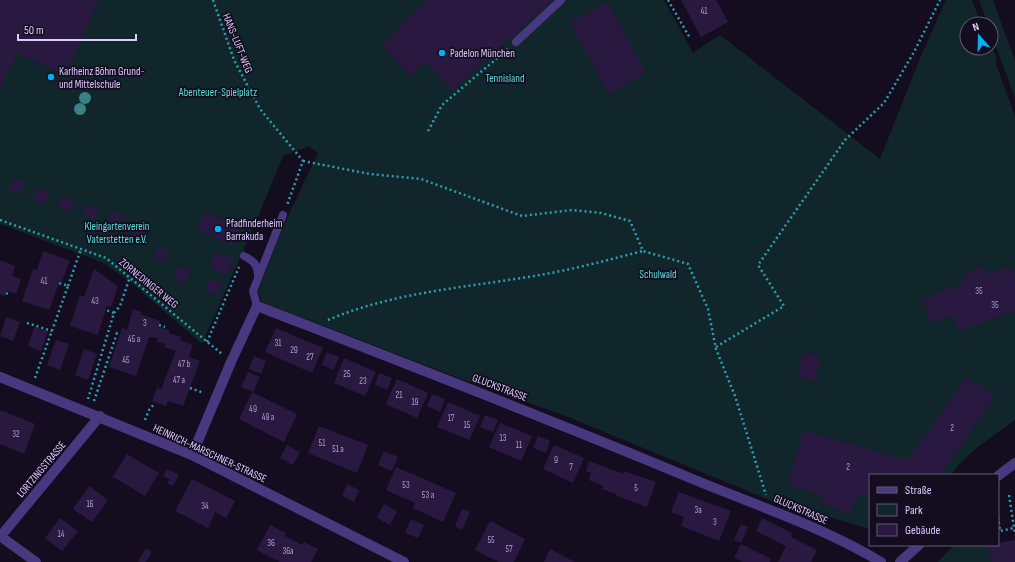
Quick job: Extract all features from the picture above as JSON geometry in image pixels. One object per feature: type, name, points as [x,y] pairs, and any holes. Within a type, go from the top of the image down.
[{"type":"street","name":"GLUCKSTRASSE","points":[[257,306],[562,424],[698,481],[770,508],[866,552],[881,562]]},
{"type":"street","points":[[192,455],[231,362],[257,306]]},
{"type":"street","name":"HEINRICH-MARSCHNER-STRASSE","points":[[0,377],[100,416],[192,455],[404,562]]},
{"type":"street","name":"LORTZINGSTRASSE","points":[[0,536],[100,416]]},
{"type":"street","points":[[999,475],[1015,463]]},
{"type":"street","points":[[0,536],[36,562]]},
{"type":"street","points":[[900,562],[918,546]]},
{"type":"lane","points":[[516,42],[561,0]]},
{"type":"lane","points":[[257,306],[253,291],[283,215]]},
{"type":"lane","points":[[244,256],[255,263],[258,269],[258,278]]},
{"type":"path","name":"HANS-LUFT-WEG","points":[[213,0],[234,60],[260,109],[303,161]]},
{"type":"path","points":[[668,0],[690,38]]},
{"type":"path","points":[[716,347],[784,306],[758,265],[845,140],[884,103],[914,52],[940,0]]},
{"type":"path","points":[[428,131],[442,105],[516,42]]},
{"type":"path","points":[[283,215],[303,161],[370,174],[420,179],[522,216],[572,210],[601,213],[630,221],[643,252]]},
{"type":"path","name":"ZORNEDINGER WEG","points":[[0,220],[106,258],[231,362]]},
{"type":"path","points":[[35,378],[81,249]]},
{"type":"path","points":[[311,327],[356,308],[452,288],[552,273],[643,252],[688,264],[708,309],[716,347],[734,396],[770,508]]},
{"type":"path","points":[[207,342],[244,256]]},
{"type":"path","points":[[88,398],[114,313],[120,306],[130,277]]},
{"type":"path","points":[[59,283],[68,286]]},
{"type":"path","points":[[6,293],[10,295]]},
{"type":"path","points":[[106,310],[114,313]]},
{"type":"path","points":[[27,323],[52,331]]},
{"type":"path","points":[[159,325],[165,327]]},
{"type":"path","points":[[94,401],[112,352],[117,333],[120,334]]},
{"type":"path","points":[[190,388],[207,394]]},
{"type":"path","points":[[145,420],[149,410],[155,403]]},
{"type":"path","points":[[1009,494],[1015,534]]},
{"type":"path","points":[[999,524],[1000,531],[1014,528]]},
{"type":"green space","points":[[0,0],[664,0],[693,53],[720,35],[880,159],[921,56],[946,0],[972,0],[978,16],[959,16],[959,56],[996,56],[997,60],[995,61],[1015,117],[1015,420],[972,452],[952,474],[869,474],[869,529],[767,499],[563,415],[459,378],[262,302],[258,291],[283,227],[318,153],[309,146],[283,156],[202,344],[133,284],[104,263],[0,224]]},
{"type":"green space","points":[[979,0],[993,0],[999,16],[985,16]]},
{"type":"green space","points":[[999,17],[1015,61],[1015,98],[999,55]]},
{"type":"green space","points":[[953,546],[988,546],[991,562],[938,562]]},
{"type":"building","name":"Karlheinz Böhm Grund- und Mittelschule","points":[[0,0],[99,0],[65,75],[17,53],[0,89]]},
{"type":"building","name":"Padelon München","points":[[427,0],[553,0],[452,91],[426,62],[410,76],[382,45],[399,30],[396,28]]},
{"type":"building","points":[[681,0],[716,0],[728,22],[701,37]]},
{"type":"building","points":[[607,2],[646,72],[609,94],[570,23]]},
{"type":"building","points":[[12,178],[25,182],[21,194],[9,190]]},
{"type":"building","points":[[37,188],[49,192],[45,204],[33,200]]},
{"type":"building","points":[[63,196],[75,200],[72,212],[59,208]]},
{"type":"building","points":[[87,204],[99,208],[95,220],[83,216]]},
{"type":"building","points":[[112,211],[124,215],[121,227],[108,224]]},
{"type":"building","name":"Pfadfinderheim Barrakuda","points":[[205,212],[239,228],[231,245],[197,230]]},
{"type":"building","points":[[135,227],[148,231],[144,244],[132,240]]},
{"type":"building","points":[[157,247],[169,251],[166,263],[153,259]]},
{"type":"building","points":[[43,251],[70,261],[62,281],[60,281],[49,310],[22,301],[33,269],[37,270]]},
{"type":"building","points":[[214,252],[233,259],[227,275],[216,270],[209,263]]},
{"type":"building","points":[[0,260],[15,266],[12,276],[21,279],[16,294],[6,291],[5,296],[0,294]]},
{"type":"building","points":[[177,266],[190,270],[186,283],[174,279]]},
{"type":"building","points":[[984,266],[987,275],[1010,266],[1015,277],[1015,311],[959,331],[953,315],[931,323],[922,299],[966,282],[963,274]]},
{"type":"building","points":[[94,269],[118,286],[111,307],[107,306],[98,335],[70,326],[80,295],[84,297]]},
{"type":"building","points":[[209,278],[222,282],[218,296],[205,291]]},
{"type":"building","points":[[133,309],[141,312],[140,314],[160,321],[158,327],[169,330],[169,333],[181,337],[180,340],[193,345],[189,357],[200,361],[183,406],[168,401],[166,406],[152,401],[157,388],[161,389],[176,351],[164,347],[165,344],[157,342],[158,338],[149,337],[136,376],[109,367],[122,328],[127,330]]},
{"type":"building","points":[[6,317],[20,322],[13,341],[0,336]]},
{"type":"building","points":[[34,327],[48,331],[41,351],[28,346]]},
{"type":"building","points":[[276,328],[323,348],[312,373],[265,352]]},
{"type":"building","points":[[56,340],[69,344],[60,370],[47,365]]},
{"type":"building","points":[[84,349],[97,354],[88,380],[75,375]]},
{"type":"building","points":[[327,352],[339,357],[334,370],[322,365]]},
{"type":"building","points":[[803,352],[821,357],[815,381],[797,376]]},
{"type":"building","points":[[254,356],[266,361],[261,374],[249,369]]},
{"type":"building","points":[[344,358],[376,372],[365,396],[334,383]]},
{"type":"building","points":[[248,372],[260,377],[253,392],[241,387]]},
{"type":"building","points":[[379,373],[392,378],[387,390],[375,385]]},
{"type":"building","points":[[966,377],[995,396],[942,474],[869,474],[869,497],[858,494],[850,514],[820,503],[823,496],[788,484],[803,431],[908,460]]},
{"type":"building","points":[[397,379],[428,393],[417,418],[386,404]]},
{"type":"building","points":[[252,392],[297,414],[284,442],[239,419]]},
{"type":"building","points":[[432,394],[445,399],[440,412],[427,406]]},
{"type":"building","points":[[448,402],[480,416],[469,440],[437,427]]},
{"type":"building","points":[[0,410],[35,424],[24,454],[0,444]]},
{"type":"building","points":[[485,415],[498,420],[493,432],[480,427]]},
{"type":"building","points":[[500,423],[532,436],[521,461],[489,447]]},
{"type":"building","points":[[319,426],[368,445],[357,473],[308,453]]},
{"type":"building","points":[[538,436],[550,441],[546,453],[533,448]]},
{"type":"building","points":[[287,445],[300,452],[293,465],[280,458]]},
{"type":"building","points":[[554,445],[584,458],[573,483],[543,469]]},
{"type":"building","points":[[384,451],[398,457],[392,471],[378,465]]},
{"type":"building","points":[[127,454],[159,473],[145,496],[113,477]]},
{"type":"building","points":[[589,461],[623,474],[624,471],[656,482],[647,507],[602,489],[603,486],[589,480],[591,473],[586,471]]},
{"type":"building","points":[[396,467],[456,493],[443,522],[413,508],[415,503],[386,490]]},
{"type":"building","points":[[167,469],[179,475],[173,486],[167,483],[169,479],[163,476]]},
{"type":"building","points":[[192,479],[235,501],[226,518],[215,512],[208,528],[175,511]]},
{"type":"building","points":[[347,484],[359,490],[354,502],[342,496]]},
{"type":"building","points":[[89,486],[108,500],[92,522],[73,509]]},
{"type":"building","points":[[679,492],[731,511],[719,541],[681,526],[684,517],[671,512]]},
{"type":"building","points":[[384,504],[397,511],[390,525],[377,518]]},
{"type":"building","points":[[462,509],[470,512],[462,530],[455,526]]},
{"type":"building","points":[[60,518],[78,531],[62,551],[45,538]]},
{"type":"building","points":[[762,518],[792,533],[791,537],[817,550],[811,562],[778,562],[786,546],[756,531]]},
{"type":"building","points":[[411,519],[424,525],[418,538],[405,533]]},
{"type":"building","points":[[490,521],[525,539],[514,562],[499,562],[475,550]]},
{"type":"building","points":[[741,524],[748,527],[741,543],[734,540]]},
{"type":"building","points":[[270,525],[286,533],[285,536],[302,545],[304,542],[318,549],[311,562],[280,562],[257,550]]},
{"type":"building","points":[[1015,540],[1015,562],[991,562],[988,546],[999,546],[999,543]]},
{"type":"building","points":[[741,544],[771,559],[770,562],[743,562],[734,558]]},
{"type":"building","points":[[146,548],[152,552],[146,562],[138,561]]},
{"type":"building","points":[[550,549],[567,558],[575,562],[544,562]]},
{"type":"place","name":"Padelon München","points":[[442,53]]},
{"type":"place","name":"Karlheinz Böhm Grund- und Mittelschule","points":[[51,77]]},
{"type":"place","name":"Pfadfinderheim Barrakuda","points":[[218,229]]},
{"type":"park label","name":"Tennisland","points":[[505,78]]},
{"type":"park label","name":"Abenteuer-Spielplatz","points":[[218,92]]},
{"type":"park label","name":"Kleingartenverein Vaterstetten e.V.","points":[[117,232]]},
{"type":"park label","name":"Schulwald","points":[[658,274]]}]
